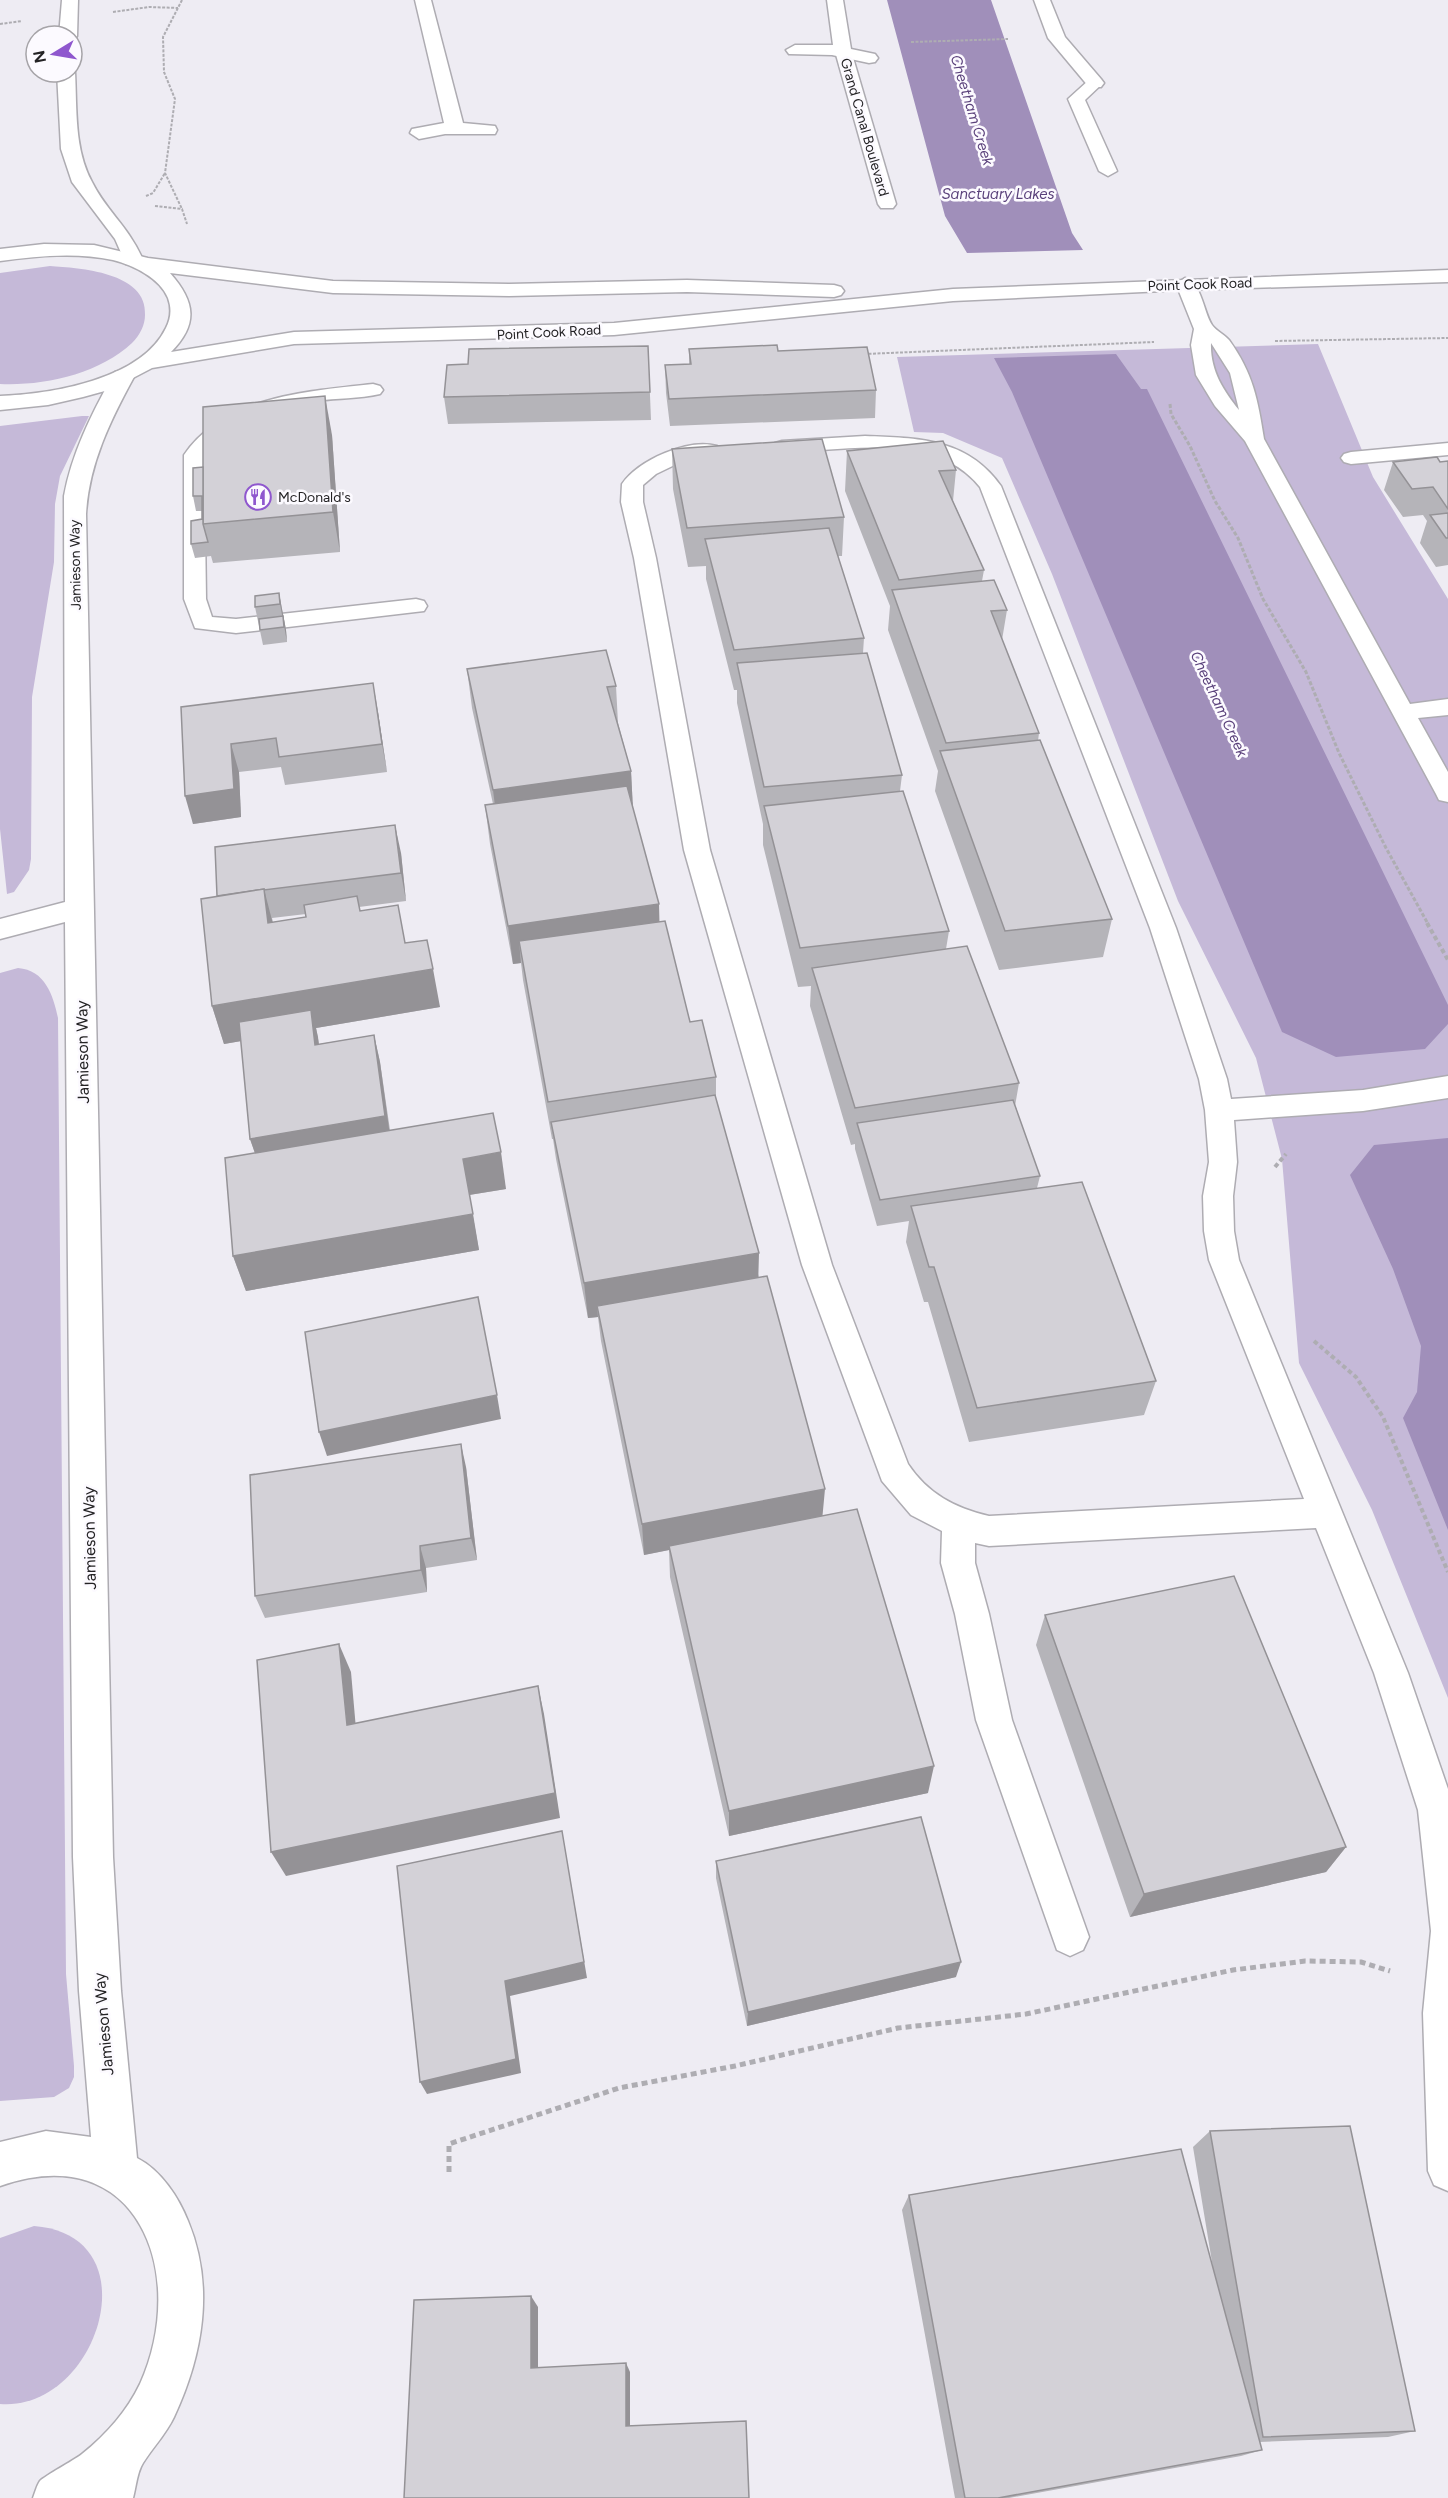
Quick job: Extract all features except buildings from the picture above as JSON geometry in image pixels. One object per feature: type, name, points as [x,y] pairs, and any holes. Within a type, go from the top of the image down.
[{"type":"street","points":[[69,24],[70,0]]},
{"type":"street","points":[[423,0],[455,128]]},
{"type":"street","name":"Grand Canal Boulevard","points":[[835,0],[843,51]]},
{"type":"street","points":[[1042,0],[1057,38],[1095,83]]},
{"type":"street","name":"Grand Canal Boulevard","points":[[795,50],[843,51],[869,58]]},
{"type":"street","points":[[67,84],[70,149],[82,182],[139,262]]},
{"type":"street","points":[[419,133],[455,128],[488,130]]},
{"type":"street","points":[[0,255],[36,250],[71,249],[104,252],[139,262],[167,279],[180,298],[181,320],[169,342],[134,370],[76,394],[25,403],[0,403]]},
{"type":"street","name":"Point Cook Road","points":[[139,262],[333,287],[509,290],[687,286],[953,295]]},
{"type":"street","name":"Point Cook Road","points":[[134,370],[294,338],[614,329],[953,295],[1185,284],[1448,276]]},
{"type":"street","name":"Jamieson Way","points":[[116,2168],[100,1991],[93,1857],[74,495],[93,431],[134,370]]},
{"type":"street","points":[[0,929],[80,908]]},
{"type":"street","points":[[0,2164],[18,2156],[70,2152],[116,2168],[151,2196],[157,2206],[174,2237],[183,2288],[177,2345],[157,2401],[122,2451],[81,2486],[58,2498]]},
{"type":"street","points":[[108,2498],[122,2451]]},
{"type":"lane","name":"Grand Canal Boulevard","points":[[843,51],[887,204]]},
{"type":"lane","points":[[1095,83],[1076,99],[1108,171]]},
{"type":"lane","points":[[1185,284],[1201,335],[1198,358],[1209,382],[1224,404],[1254,439],[1448,794]]},
{"type":"lane","points":[[1201,335],[1220,341],[1230,354],[1246,390],[1254,439]]},
{"type":"lane","points":[[373,390],[300,398],[223,427],[201,445],[194,456],[195,598],[203,623],[216,639],[243,645],[417,617]]},
{"type":"lane","points":[[762,447],[898,444],[927,446],[969,461],[987,479],[1163,928],[1200,1035],[1220,1110],[1223,1162],[1218,1196],[1219,1231],[1224,1260],[1390,1673],[1418,1750],[1436,1810],[1446,1881],[1448,1927]]},
{"type":"lane","points":[[730,448],[700,451],[665,461],[639,476],[631,493],[697,850],[817,1265],[894,1471],[904,1489],[917,1501],[958,1525],[988,1531],[1324,1513]]},
{"type":"lane","points":[[1351,458],[1448,449]]},
{"type":"lane","points":[[1403,712],[1448,707]]},
{"type":"lane","points":[[1220,1110],[1294,1107],[1404,1096],[1448,1087]]},
{"type":"lane","points":[[958,1525],[958,1563],[972,1614],[994,1720],[1070,1937]]},
{"type":"lane","points":[[1448,1935],[1443,1987],[1443,2097],[1448,2171]]},
{"type":"path","points":[[101,210],[129,204],[153,193],[165,173],[175,99],[164,72],[163,37],[182,0]]},
{"type":"path","points":[[901,42],[1012,39]]},
{"type":"path","points":[[165,173],[187,224],[193,229]]},
{"type":"path","points":[[129,204],[182,209]]},
{"type":"path","points":[[853,354],[1201,335]]},
{"type":"path","points":[[1220,341],[1448,338]]},
{"type":"path","points":[[1170,404],[1171,414],[1190,446],[1215,501],[1241,545],[1263,599],[1306,672],[1339,753],[1382,839],[1448,960]]},
{"type":"path","points":[[1269,1174],[1288,1153]]},
{"type":"path","points":[[1305,1335],[1344,1362],[1372,1396],[1393,1438],[1448,1572]]},
{"type":"path","points":[[449,2172],[449,2145],[619,2088],[735,2066],[898,2028],[1026,2014],[1222,1972],[1305,1961],[1361,1962],[1443,1987]]},
{"type":"shaded area","points":[[50,266],[78,268],[110,275],[136,289],[143,301],[145,315],[142,330],[119,354],[87,370],[35,383],[0,384],[0,273]]},
{"type":"shaded area","points":[[1318,344],[1373,477],[1448,599],[1448,1698],[1372,1510],[1299,1363],[1282,1159],[1256,1058],[1178,901],[1052,574],[1002,458],[943,433],[914,432],[897,357]]},
{"type":"shaded area","points":[[89,416],[60,476],[55,504],[54,562],[32,697],[31,859],[29,870],[14,892],[7,894],[0,829],[0,426]]},
{"type":"shaded area","points":[[18,968],[35,973],[46,985],[58,1018],[66,1974],[74,2077],[69,2088],[54,2097],[0,2101],[0,973]]},
{"type":"shaded area","points":[[34,2226],[71,2237],[93,2259],[102,2288],[99,2321],[85,2354],[64,2381],[35,2399],[0,2404],[0,2238]]},
{"type":"water","name":"Sanctuary Lakes","points":[[887,0],[991,0],[1072,233],[1083,250],[967,253],[945,216]]},
{"type":"water","name":"Cheetham Creek","points":[[1116,354],[1141,389],[1147,389],[1448,1005],[1448,1024],[1425,1049],[1336,1057],[1282,1032],[1012,392],[994,358]]},
{"type":"water","points":[[1448,1138],[1448,1530],[1403,1418],[1417,1392],[1421,1346],[1393,1269],[1350,1175],[1374,1145]]},
{"type":"place","name":"McDonald's","points":[[258,497]]}]
